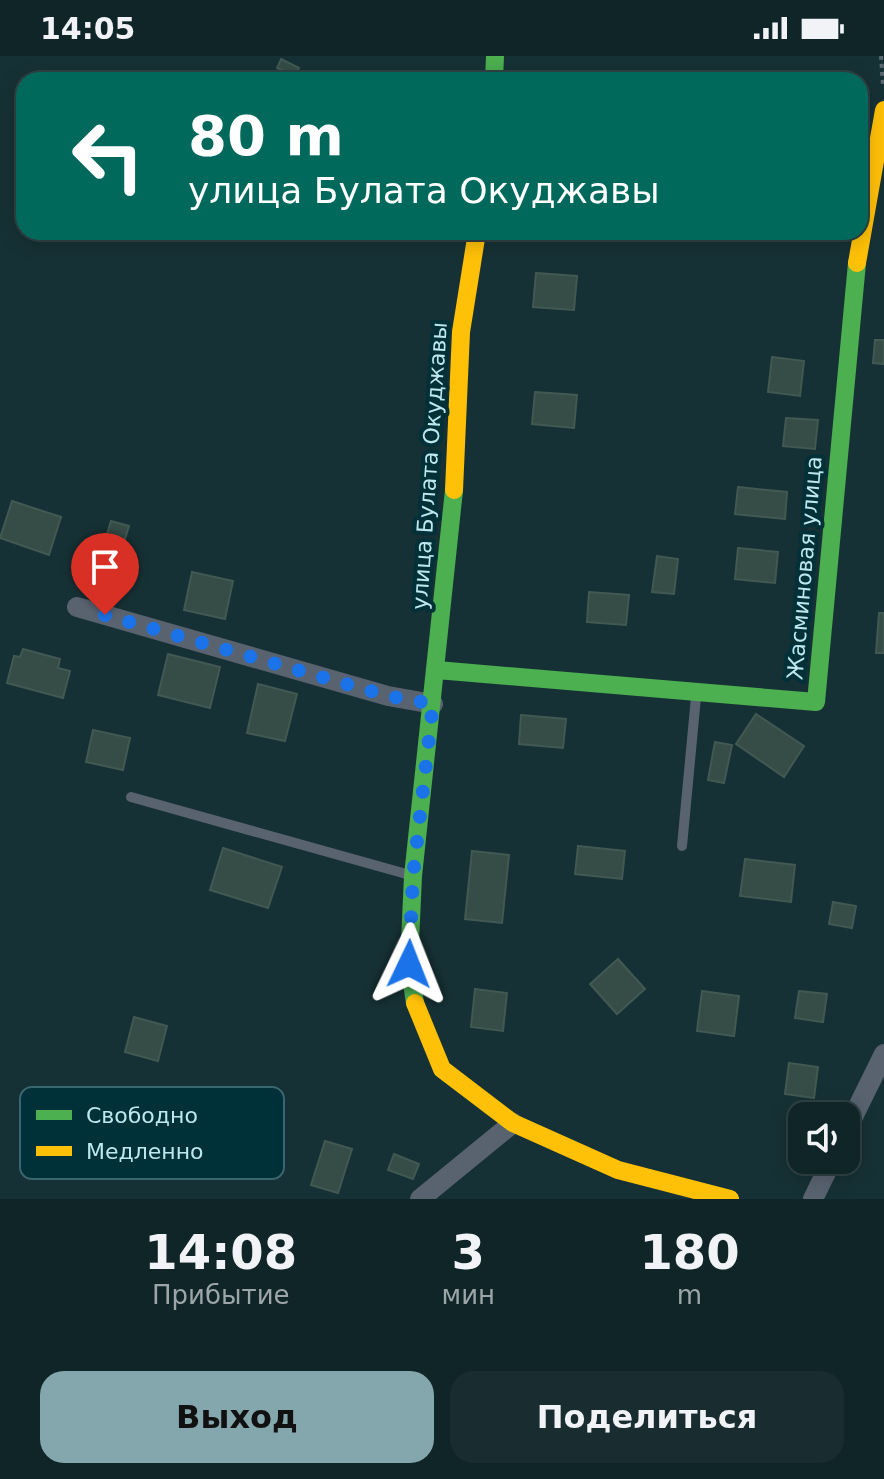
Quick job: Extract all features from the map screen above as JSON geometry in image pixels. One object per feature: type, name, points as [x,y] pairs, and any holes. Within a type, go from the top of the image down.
[{"type":"street","name":"Жасминовая улица","points":[[868,196],[884,110]]},
{"type":"street","name":"улица Булата Окуджавы","points":[[476,240],[461,332],[453,521],[413,876],[409,964],[415,1004],[442,1069],[513,1123],[618,1170],[730,1199]]},
{"type":"street","name":"Жасминовая улица","points":[[437,670],[816,702],[860,240]]},
{"type":"street","points":[[77,607],[388,696],[433,704]]},
{"type":"street","points":[[860,1103],[884,1054]]},
{"type":"street","points":[[420,1199],[513,1123]]},
{"type":"street","points":[[813,1199],[825,1174]]},
{"type":"lane","points":[[682,846],[697,691]]},
{"type":"lane","points":[[131,797],[413,876]]},
{"type":"path","points":[[881,56],[884,99]]},
{"type":"building","points":[[281,59],[299,68],[297,72],[286,72],[277,68]]},
{"type":"building","points":[[536,273],[577,276],[574,310],[533,307]]},
{"type":"building","points":[[875,340],[884,340],[884,364],[873,363]]},
{"type":"building","points":[[772,357],[804,361],[800,396],[768,392]]},
{"type":"building","points":[[535,392],[577,395],[574,428],[532,424]]},
{"type":"building","points":[[786,418],[818,420],[815,449],[783,446]]},
{"type":"building","points":[[738,487],[787,492],[785,519],[735,514]]},
{"type":"building","points":[[12,501],[61,517],[49,555],[0,538]]},
{"type":"building","points":[[111,521],[129,526],[122,549],[104,544]]},
{"type":"building","points":[[738,548],[778,552],[775,583],[735,579]]},
{"type":"building","points":[[657,556],[678,559],[674,594],[652,592]]},
{"type":"building","points":[[99,564],[118,569],[112,590],[93,584]]},
{"type":"building","points":[[192,572],[233,581],[225,619],[184,610]]},
{"type":"building","points":[[589,592],[629,595],[626,625],[587,622]]},
{"type":"building","points":[[879,613],[884,613],[884,653],[876,653]]},
{"type":"building","points":[[23,649],[60,659],[58,668],[70,671],[63,698],[7,683],[14,656],[20,657]]},
{"type":"building","points":[[168,654],[220,667],[210,708],[158,695]]},
{"type":"building","points":[[258,684],[297,694],[285,741],[247,733]]},
{"type":"building","points":[[756,714],[804,746],[784,777],[736,744]]},
{"type":"building","points":[[521,715],[566,719],[563,748],[519,744]]},
{"type":"building","points":[[93,730],[130,738],[123,770],[86,762]]},
{"type":"building","points":[[715,742],[732,745],[724,783],[708,780]]},
{"type":"building","points":[[578,846],[625,851],[622,879],[575,874]]},
{"type":"building","points":[[223,848],[282,867],[268,908],[210,890]]},
{"type":"building","points":[[472,851],[509,855],[502,923],[465,919]]},
{"type":"building","points":[[745,859],[795,865],[791,902],[740,896]]},
{"type":"building","points":[[833,902],[856,906],[852,928],[829,924]]},
{"type":"building","points":[[618,959],[645,989],[617,1014],[590,984]]},
{"type":"building","points":[[475,989],[507,993],[503,1031],[471,1027]]},
{"type":"building","points":[[702,991],[739,996],[734,1036],[697,1031]]},
{"type":"building","points":[[799,991],[827,994],[823,1022],[795,1018]]},
{"type":"building","points":[[134,1017],[167,1026],[158,1061],[125,1052]]},
{"type":"building","points":[[789,1063],[818,1067],[814,1098],[785,1094]]},
{"type":"building","points":[[325,1141],[352,1149],[338,1193],[311,1185]]},
{"type":"building","points":[[394,1154],[419,1164],[413,1179],[388,1170]]},
{"type":"traffic: fast","points":[[494,72],[495,56]]},
{"type":"traffic: fast","points":[[437,670],[816,702],[857,263]]},
{"type":"traffic: fast","points":[[415,1003],[409,964],[413,876],[454,490]]},
{"type":"traffic: slow","points":[[868,201],[884,110]]},
{"type":"traffic: slow","points":[[454,490],[461,332],[476,240]]},
{"type":"traffic: slow","points":[[857,263],[861,240]]},
{"type":"traffic: slow","points":[[415,1003],[442,1069],[513,1123],[618,1170],[730,1199]]},
{"type":"route","points":[[105,615],[388,696],[433,704],[413,876],[409,964]]}]
